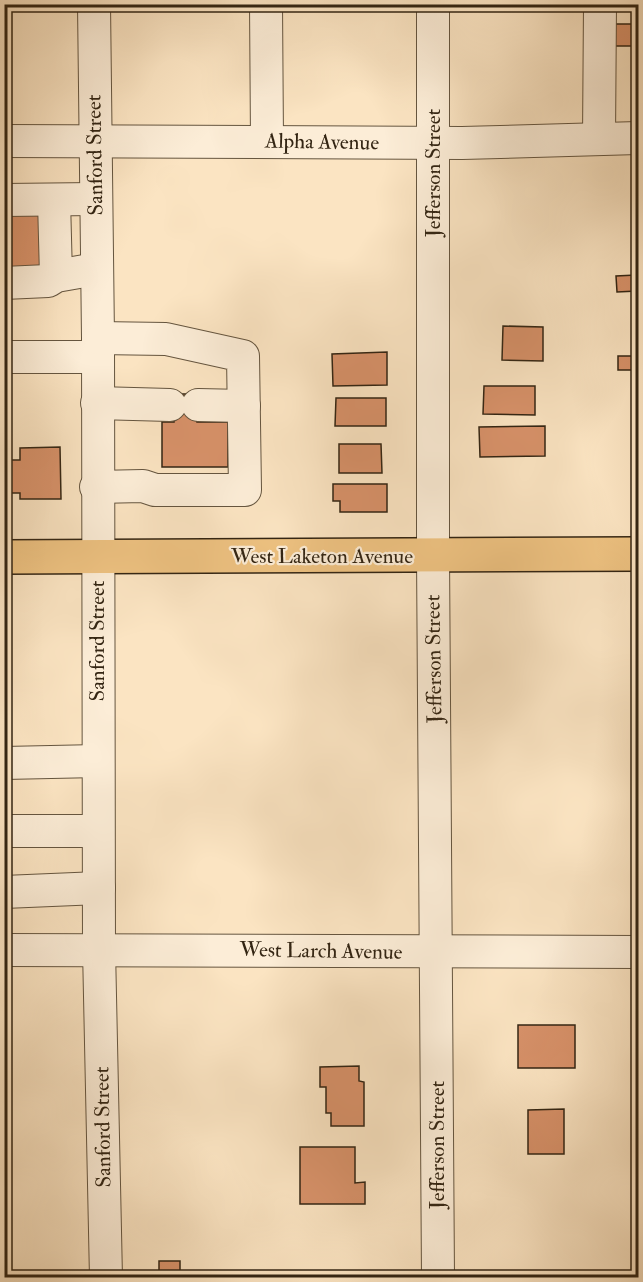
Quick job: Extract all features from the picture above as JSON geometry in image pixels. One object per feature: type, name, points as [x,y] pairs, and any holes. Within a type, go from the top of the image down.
[{"type":"main road","name":"West Laketon Avenue","points":[[4,557],[639,554]]},
{"type":"street","name":"Sanford Street","points":[[94,4],[98,347],[96,487],[99,949],[106,1278]]},
{"type":"street","points":[[266,4],[267,141]]},
{"type":"street","name":"Jefferson Street","points":[[432,4],[438,1278]]},
{"type":"street","points":[[599,140],[600,4]]},
{"type":"street","name":"Alpha Avenue","points":[[4,141],[433,143],[639,138]]},
{"type":"street","points":[[4,200],[95,200]]},
{"type":"street","points":[[54,200],[56,276]]},
{"type":"street","points":[[4,283],[36,283],[48,281],[56,276],[96,269]]},
{"type":"street","points":[[4,357],[166,339],[243,356],[245,490],[155,490],[143,486],[96,487]]},
{"type":"street","points":[[97,403],[244,406]]},
{"type":"street","points":[[4,763],[98,761]]},
{"type":"street","points":[[4,831],[99,831]]},
{"type":"street","points":[[4,892],[99,888]]},
{"type":"street","name":"West Larch Avenue","points":[[4,950],[639,952]]},
{"type":"building","points":[[615,24],[636,24],[636,46],[615,46]]},
{"type":"building","points":[[41,209],[41,271],[4,272],[4,210]]},
{"type":"building","points":[[636,275],[637,291],[617,292],[616,276]]},
{"type":"building","points":[[503,326],[543,327],[543,361],[502,360]]},
{"type":"building","points":[[387,352],[387,385],[333,386],[332,354]]},
{"type":"building","points":[[618,356],[638,356],[638,370],[618,370]]},
{"type":"building","points":[[484,386],[535,386],[535,415],[483,414]]},
{"type":"building","points":[[174,394],[197,394],[197,422],[228,422],[228,467],[162,467],[162,422],[174,422]]},
{"type":"building","points":[[336,398],[386,398],[386,426],[335,426]]},
{"type":"building","points":[[545,426],[545,456],[480,457],[479,427]]},
{"type":"building","points":[[339,444],[381,444],[382,473],[339,473]]},
{"type":"building","points":[[60,447],[61,499],[20,499],[20,493],[4,493],[4,460],[20,460],[20,448]]},
{"type":"building","points":[[333,484],[387,484],[387,512],[340,512],[340,501],[333,501]]},
{"type":"building","points":[[518,1025],[575,1025],[575,1068],[518,1068]]},
{"type":"building","points":[[359,1066],[359,1081],[364,1082],[364,1126],[331,1126],[331,1113],[326,1113],[326,1087],[320,1087],[320,1067]]},
{"type":"building","points":[[564,1109],[564,1154],[528,1154],[528,1110]]},
{"type":"building","points":[[300,1147],[355,1147],[355,1183],[365,1182],[365,1204],[300,1204]]},
{"type":"building","points":[[159,1261],[180,1261],[180,1271],[186,1271],[186,1278],[154,1278],[154,1271],[159,1271]]}]
